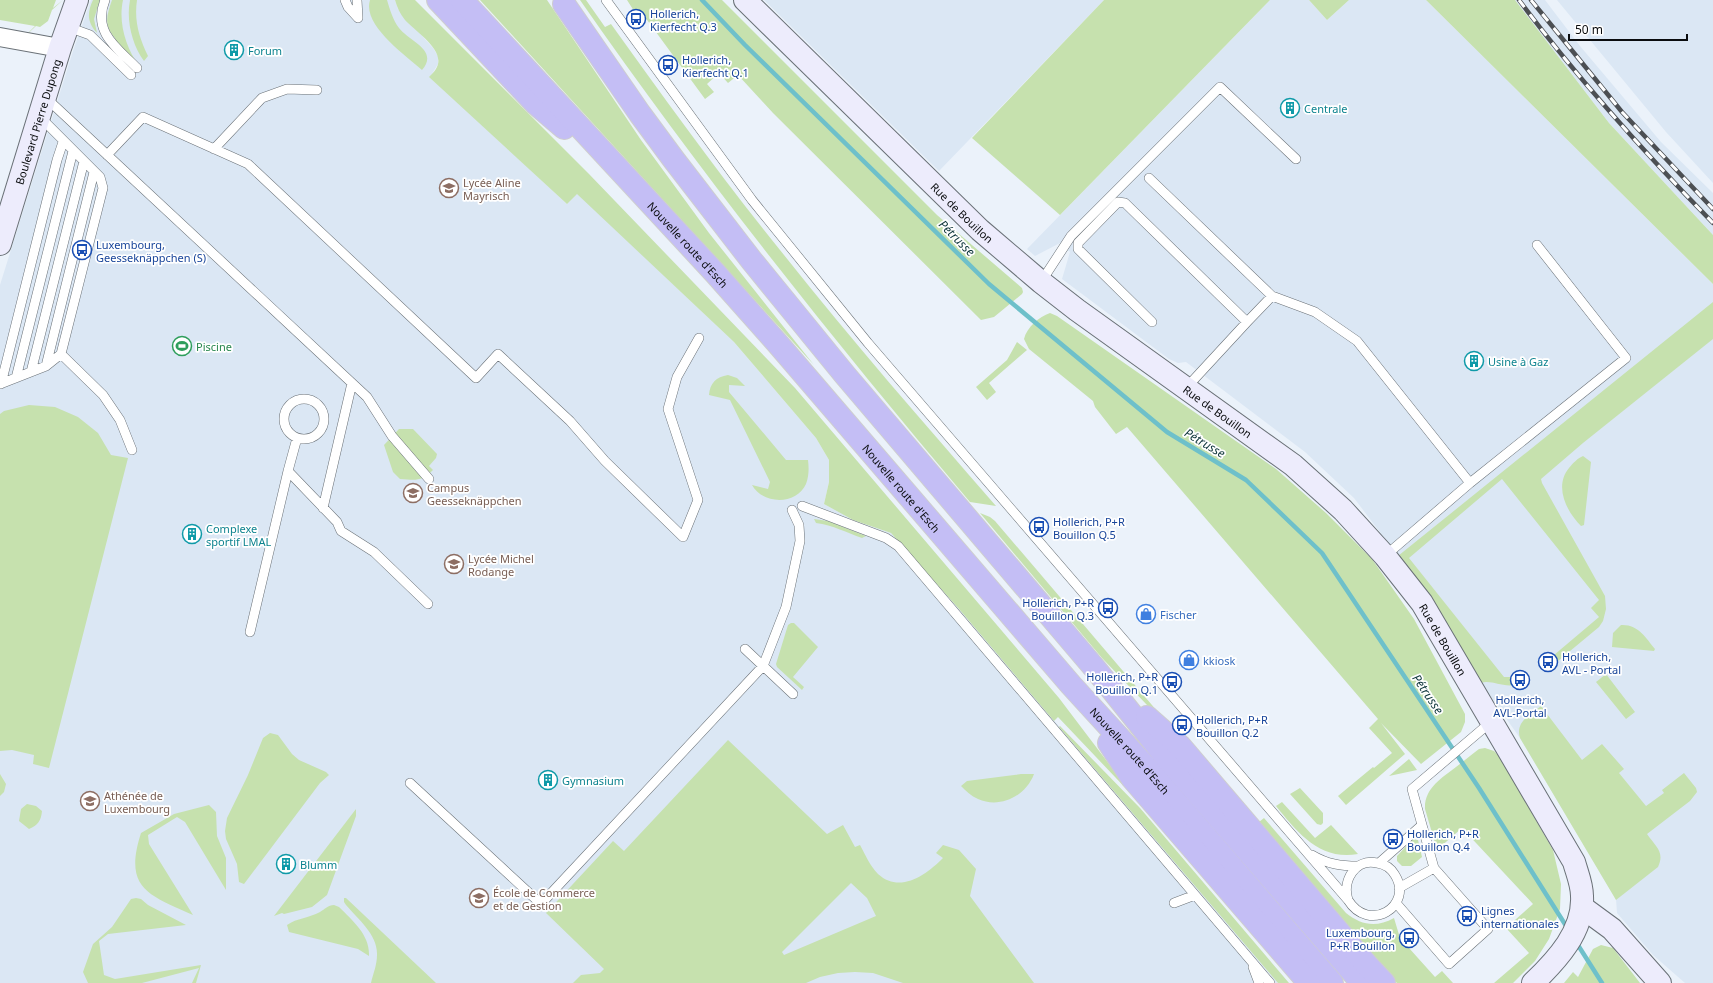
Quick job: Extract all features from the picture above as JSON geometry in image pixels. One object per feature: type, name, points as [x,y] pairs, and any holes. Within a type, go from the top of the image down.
[{"type":"highway","points":[[438,0],[536,104],[640,192]]},
{"type":"highway","name":"Nouvelle route d'Esch","points":[[462,0],[720,279],[847,423],[1071,685],[1146,767],[1332,983]]},
{"type":"highway","name":"Nouvelle route d'Esch","points":[[564,4],[640,114],[752,261],[850,381],[1097,671],[1165,756],[1362,983]]},
{"type":"highway","points":[[1097,671],[1180,746],[1384,983]]},
{"type":"highway","points":[[1071,685],[1132,778],[1309,983]]},
{"type":"street","name":"Boulevard Pierre Dupong","points":[[0,244],[60,48],[77,0]]},
{"type":"street","name":"Rue de Bouillon","points":[[745,0],[980,230],[1040,282],[1077,310],[1293,465],[1343,510],[1385,556],[1422,604],[1574,862],[1581,884],[1584,907],[1570,940],[1560,955],[1533,983]]},
{"type":"street","points":[[0,37],[60,48]]},
{"type":"street","points":[[1584,907],[1612,929],[1660,983]]},
{"type":"lane","points":[[104,0],[100,23],[105,36],[138,68]]},
{"type":"lane","points":[[345,0],[348,7],[358,18],[357,1]]},
{"type":"lane","points":[[606,0],[752,200],[863,337],[1097,611],[1304,850],[1348,900],[1352,907],[1359,912],[1375,916],[1390,910],[1396,903],[1399,888],[1398,880],[1387,866],[1379,863],[1366,863],[1358,866],[1337,866],[1322,861],[1304,850]]},
{"type":"lane","points":[[68,27],[90,35],[130,75]]},
{"type":"lane","points":[[1040,282],[1071,236],[1220,87],[1296,159]]},
{"type":"lane","points":[[214,149],[262,98],[287,89],[317,90]]},
{"type":"lane","points":[[1,384],[46,366],[61,354],[103,188],[100,178],[64,142],[42,107]]},
{"type":"lane","points":[[42,107],[107,155],[367,397],[392,436],[429,479]]},
{"type":"lane","points":[[107,155],[143,117],[248,164],[476,378],[498,354],[570,421],[605,461],[683,537],[698,500],[668,409],[677,377],[699,338]]},
{"type":"lane","points":[[1,384],[57,160],[64,142]]},
{"type":"lane","points":[[16,378],[72,151]]},
{"type":"lane","points":[[31,372],[84,161]]},
{"type":"lane","points":[[46,366],[94,172]]},
{"type":"lane","points":[[1150,178],[1272,296],[1315,312],[1357,341],[1470,483]]},
{"type":"lane","points":[[1152,322],[1078,249],[1078,242],[1118,202],[1125,203],[1247,322]]},
{"type":"lane","points":[[1385,556],[1470,483],[1626,358],[1537,245]]},
{"type":"lane","points":[[1186,388],[1272,296]]},
{"type":"lane","points":[[61,354],[103,395],[120,420],[132,450]]},
{"type":"lane","points":[[323,508],[352,383]]},
{"type":"lane","points":[[298,399],[312,400],[318,403],[322,409],[325,416],[325,423],[318,435],[304,440],[297,438],[290,434],[286,429],[284,422],[287,408],[298,399]]},
{"type":"lane","points":[[250,632],[297,438]]},
{"type":"lane","points":[[288,471],[337,522],[342,532],[374,552],[428,604]]},
{"type":"lane","points":[[802,506],[886,538],[898,546],[1270,983]]},
{"type":"lane","points":[[410,783],[541,904],[763,666],[786,607],[800,541],[799,525],[792,510]]},
{"type":"lane","points":[[745,649],[793,694]]},
{"type":"lane","points":[[1396,903],[1449,964],[1488,930],[1434,868],[1412,789],[1492,721]]},
{"type":"lane","points":[[1379,863],[1422,825]]},
{"type":"lane","points":[[1348,900],[1346,893],[1348,878],[1358,866]]},
{"type":"lane","points":[[1399,888],[1434,868]]},
{"type":"lane","points":[[1174,903],[1195,895]]},
{"type":"lane","points":[[1251,962],[1259,983]]},
{"type":"shaded area","name":"Campus Geesseknäppchen","points":[[91,0],[395,0],[398,9],[433,48],[438,56],[438,64],[430,77],[567,204],[577,193],[734,342],[816,438],[829,460],[829,482],[824,504],[853,520],[891,533],[959,609],[1278,983],[0,983],[0,285],[73,51]]},
{"type":"shaded area","points":[[764,0],[1104,0],[939,171]]},
{"type":"shaded area","points":[[1270,0],[1309,0],[1327,20],[1349,0],[1426,0],[1713,284],[1713,983],[1685,983],[1653,955],[1617,913],[1616,899],[1520,738],[1481,683],[1398,556],[1354,498],[1305,452],[1186,362],[1178,363],[1169,359],[1062,279],[1070,252],[1060,243],[1035,256],[1027,249]]},
{"type":"shaded area","points":[[1515,0],[1545,0],[1580,46],[1661,142],[1713,193],[1713,235],[1609,123]]},
{"type":"shaded area","points":[[1557,0],[1713,0],[1713,183],[1666,132]]},
{"type":"green space","points":[[0,0],[56,0],[53,8],[63,0],[52,10],[48,21],[40,27],[36,26],[21,40],[35,26],[0,20]]},
{"type":"green space","points":[[93,0],[100,0],[94,19],[97,33],[91,25],[89,17]]},
{"type":"green space","points":[[112,0],[123,0],[122,26],[124,35],[130,51],[139,66],[134,72],[107,46],[115,38],[107,24]]},
{"type":"green space","points":[[130,0],[137,0],[136,15],[138,29],[148,56],[144,61],[136,48],[131,32],[129,16]]},
{"type":"green space","points":[[370,0],[387,0],[393,18],[399,28],[425,52],[427,57],[426,63],[422,70],[396,48],[378,29],[369,10]]},
{"type":"green space","points":[[395,0],[415,0],[589,174],[795,388],[1059,698],[1134,797],[1058,717],[1054,721],[959,609],[891,533],[853,520],[824,504],[829,482],[829,460],[816,438],[734,342],[577,194],[567,204],[429,77],[436,69],[438,64],[436,52],[427,40],[405,20]]},
{"type":"green space","points":[[480,0],[547,0],[641,140],[709,233],[814,365]]},
{"type":"green space","points":[[580,0],[586,0],[605,27],[611,24],[761,227],[915,413],[996,506],[970,502],[868,380],[720,193]]},
{"type":"green space","points":[[627,0],[722,0],[937,215],[1022,288],[1022,294],[994,317],[981,320],[773,113],[738,75],[728,83],[719,73],[707,84],[714,92],[705,99],[642,13],[634,11]]},
{"type":"green space","points":[[1104,0],[1270,0],[1060,215],[972,138]]},
{"type":"green space","points":[[1309,0],[1349,0],[1327,20]]},
{"type":"green space","points":[[1426,0],[1515,0],[1609,123],[1713,235],[1713,284]]},
{"type":"green space","points":[[1713,302],[1713,339],[1583,443],[1541,479],[1605,596],[1606,609],[1603,621],[1599,627],[1546,671],[1541,666],[1599,617],[1591,608],[1599,600],[1502,479],[1409,558],[1504,677],[1513,677],[1519,684],[1503,685],[1489,682],[1481,683],[1398,556]]},
{"type":"green space","points":[[1050,313],[1057,316],[1276,469],[1326,513],[1372,559],[1414,619],[1465,714],[1465,722],[1461,732],[1421,764],[1381,723],[1405,754],[1346,805],[1338,796],[1392,753],[1369,728],[1378,719],[1127,427],[1116,434],[1095,407],[1093,401],[1029,349],[1024,339],[1028,330],[1038,320]]},
{"type":"green space","points":[[1017,342],[1027,350],[989,383],[996,392],[987,400],[976,387],[1007,360]]},
{"type":"green space","points":[[728,375],[737,378],[745,386],[729,385],[729,392],[786,460],[808,460],[808,478],[806,484],[795,496],[779,500],[771,499],[763,496],[752,485],[768,489],[770,482],[730,400],[709,395],[714,381],[720,377]]},
{"type":"green space","points":[[29,405],[55,407],[78,417],[98,433],[111,455],[128,458],[49,768],[33,764],[34,755],[12,750],[0,751],[0,414],[4,411]]},
{"type":"green space","points":[[399,429],[413,429],[437,454],[436,458],[429,466],[433,470],[425,477],[414,480],[400,479],[393,472],[384,445]]},
{"type":"green space","points":[[1583,456],[1591,462],[1584,525],[1581,526],[1567,506],[1562,490],[1562,483],[1569,468]]},
{"type":"green space","points":[[980,513],[995,521],[1192,752],[1102,658]]},
{"type":"green space","points":[[814,519],[828,521],[866,536],[862,538],[834,527],[816,523]]},
{"type":"green space","points":[[794,623],[818,647],[793,677],[804,687],[802,690],[777,667],[776,664],[788,625]]},
{"type":"green space","points":[[1621,625],[1627,625],[1641,632],[1655,649],[1654,651],[1612,647],[1613,633]]},
{"type":"green space","points":[[1606,674],[1635,712],[1626,719],[1596,682]]},
{"type":"green space","points":[[1541,706],[1582,760],[1602,744],[1624,769],[1619,773],[1646,806],[1664,793],[1662,790],[1684,773],[1696,788],[1697,792],[1690,801],[1647,834],[1660,853],[1660,862],[1658,867],[1616,900],[1520,738],[1519,732],[1524,719]]},
{"type":"green space","points":[[1060,726],[1140,808],[1289,983],[1278,983],[1059,727]]},
{"type":"green space","points":[[270,733],[278,735],[292,754],[299,760],[326,772],[329,775],[320,783],[244,884],[239,882],[237,864],[226,839],[225,831],[227,818],[248,775],[263,738]]},
{"type":"green space","points":[[728,740],[827,834],[843,825],[855,847],[860,845],[875,871],[886,880],[904,882],[921,876],[943,858],[936,853],[943,845],[959,850],[976,869],[970,896],[1034,983],[903,983],[873,973],[855,972],[838,973],[820,977],[806,983],[573,983],[581,975],[600,973],[604,969],[546,913],[613,841],[624,851]],"holes":[[[851,883],[867,898],[876,916],[784,955],[782,952]]]},
{"type":"green space","points":[[1485,748],[1494,751],[1499,756],[1553,850],[1561,884],[1560,909],[1549,939],[1535,961],[1513,983],[1494,983],[1529,953],[1506,928],[1533,904],[1462,828],[1439,848],[1435,843],[1425,809],[1427,795],[1435,784],[1479,749]]},
{"type":"green space","points":[[1409,759],[1417,770],[1389,776]]},
{"type":"green space","points":[[0,774],[6,784],[4,792],[0,796]]},
{"type":"green space","points":[[1021,774],[1034,774],[1025,789],[1019,794],[1003,801],[986,802],[971,795],[961,786],[967,781]]},
{"type":"green space","points":[[1300,788],[1323,813],[1323,823],[1321,825],[1317,824],[1290,794]]},
{"type":"green space","points":[[1282,802],[1315,838],[1331,825],[1358,854],[1344,855],[1321,849],[1301,834],[1276,806]]},
{"type":"green space","points":[[27,804],[36,806],[42,811],[38,822],[35,826],[29,829],[19,821],[21,809]]},
{"type":"green space","points":[[209,805],[216,812],[217,836],[226,858],[226,890],[185,822],[177,817],[148,835],[149,844],[193,915],[164,902],[144,888],[138,878],[135,867],[136,852],[141,833],[174,814]]},
{"type":"green space","points":[[356,809],[356,816],[327,895],[312,907],[274,916]]},
{"type":"green space","points":[[1264,818],[1346,913],[1357,920],[1369,924],[1381,923],[1394,918],[1400,938],[1435,977],[1442,971],[1453,983],[1397,983],[1387,975],[1259,822]]},
{"type":"green space","points":[[1413,839],[1418,840],[1422,857],[1411,866],[1402,866],[1397,861],[1397,856]]},
{"type":"green space","points":[[344,898],[346,898],[436,983],[371,983],[377,959],[374,941],[371,934],[346,905]]},
{"type":"green space","points":[[131,899],[141,899],[148,905],[186,925],[108,934],[99,941],[104,975],[115,979],[201,965],[196,983],[192,983],[199,968],[142,983],[88,983],[83,972],[93,944],[112,927]]},
{"type":"green space","points":[[334,905],[339,907],[360,929],[367,941],[369,956],[358,949],[289,932],[287,925],[299,919],[316,914],[328,906]]},
{"type":"green space","points":[[1601,945],[1613,948],[1640,983],[1564,983],[1573,972],[1578,977],[1593,949]]},
{"type":"waterway","name":"Pétrusse","points":[[702,0],[745,45],[989,284],[1167,432],[1246,480],[1322,553],[1479,788],[1568,929]]},
{"type":"waterway","name":"Pétrusse","points":[[1576,942],[1602,983]]},
{"type":"railway","points":[[1519,0],[1588,87],[1713,223]]},
{"type":"railway","points":[[1531,0],[1622,112],[1713,209]]},
{"type":"place","name":"Hollerich, Kierfecht Q.3","points":[[636,19]]},
{"type":"place","name":"Forum","points":[[234,50]]},
{"type":"place","name":"Hollerich, Kierfecht Q.1","points":[[668,65]]},
{"type":"place","name":"Centrale","points":[[1290,108]]},
{"type":"place","name":"Lycée Aline Mayrisch","points":[[449,188]]},
{"type":"place","name":"Luxembourg, Geesseknäppchen (S)","points":[[82,250]]},
{"type":"place","name":"Piscine","points":[[182,346]]},
{"type":"place","name":"Usine à Gaz","points":[[1474,361]]},
{"type":"place","name":"Campus Geesseknäppchen","points":[[413,493]]},
{"type":"place","name":"Hollerich, P+R Bouillon Q.5","points":[[1039,527]]},
{"type":"place","name":"Complexe sportif LMAL","points":[[192,534]]},
{"type":"place","name":"Lycée Michel Rodange","points":[[454,564]]},
{"type":"place","name":"Hollerich, P+R Bouillon Q.3","points":[[1108,608]]},
{"type":"place","name":"Fischer","points":[[1146,614]]},
{"type":"place","name":"kkiosk","points":[[1189,660]]},
{"type":"place","name":"Hollerich, AVL - Portal","points":[[1548,662]]},
{"type":"place","name":"Hollerich, AVL-Portal","points":[[1520,680]]},
{"type":"place","name":"Hollerich, P+R Bouillon Q.1","points":[[1172,682]]},
{"type":"place","name":"Hollerich, P+R Bouillon Q.2","points":[[1182,725]]},
{"type":"place","name":"Gymnasium","points":[[548,780]]},
{"type":"place","name":"Athénée de Luxembourg","points":[[90,801]]},
{"type":"place","name":"Hollerich, P+R Bouillon Q.4","points":[[1393,839]]},
{"type":"place","name":"Blumm","points":[[286,864]]},
{"type":"place","name":"École de Commerce et de Gestion","points":[[479,898]]},
{"type":"place","name":"Lignes internationales","points":[[1467,916]]},
{"type":"place","name":"Luxembourg, P+R Bouillon","points":[[1409,938]]}]
